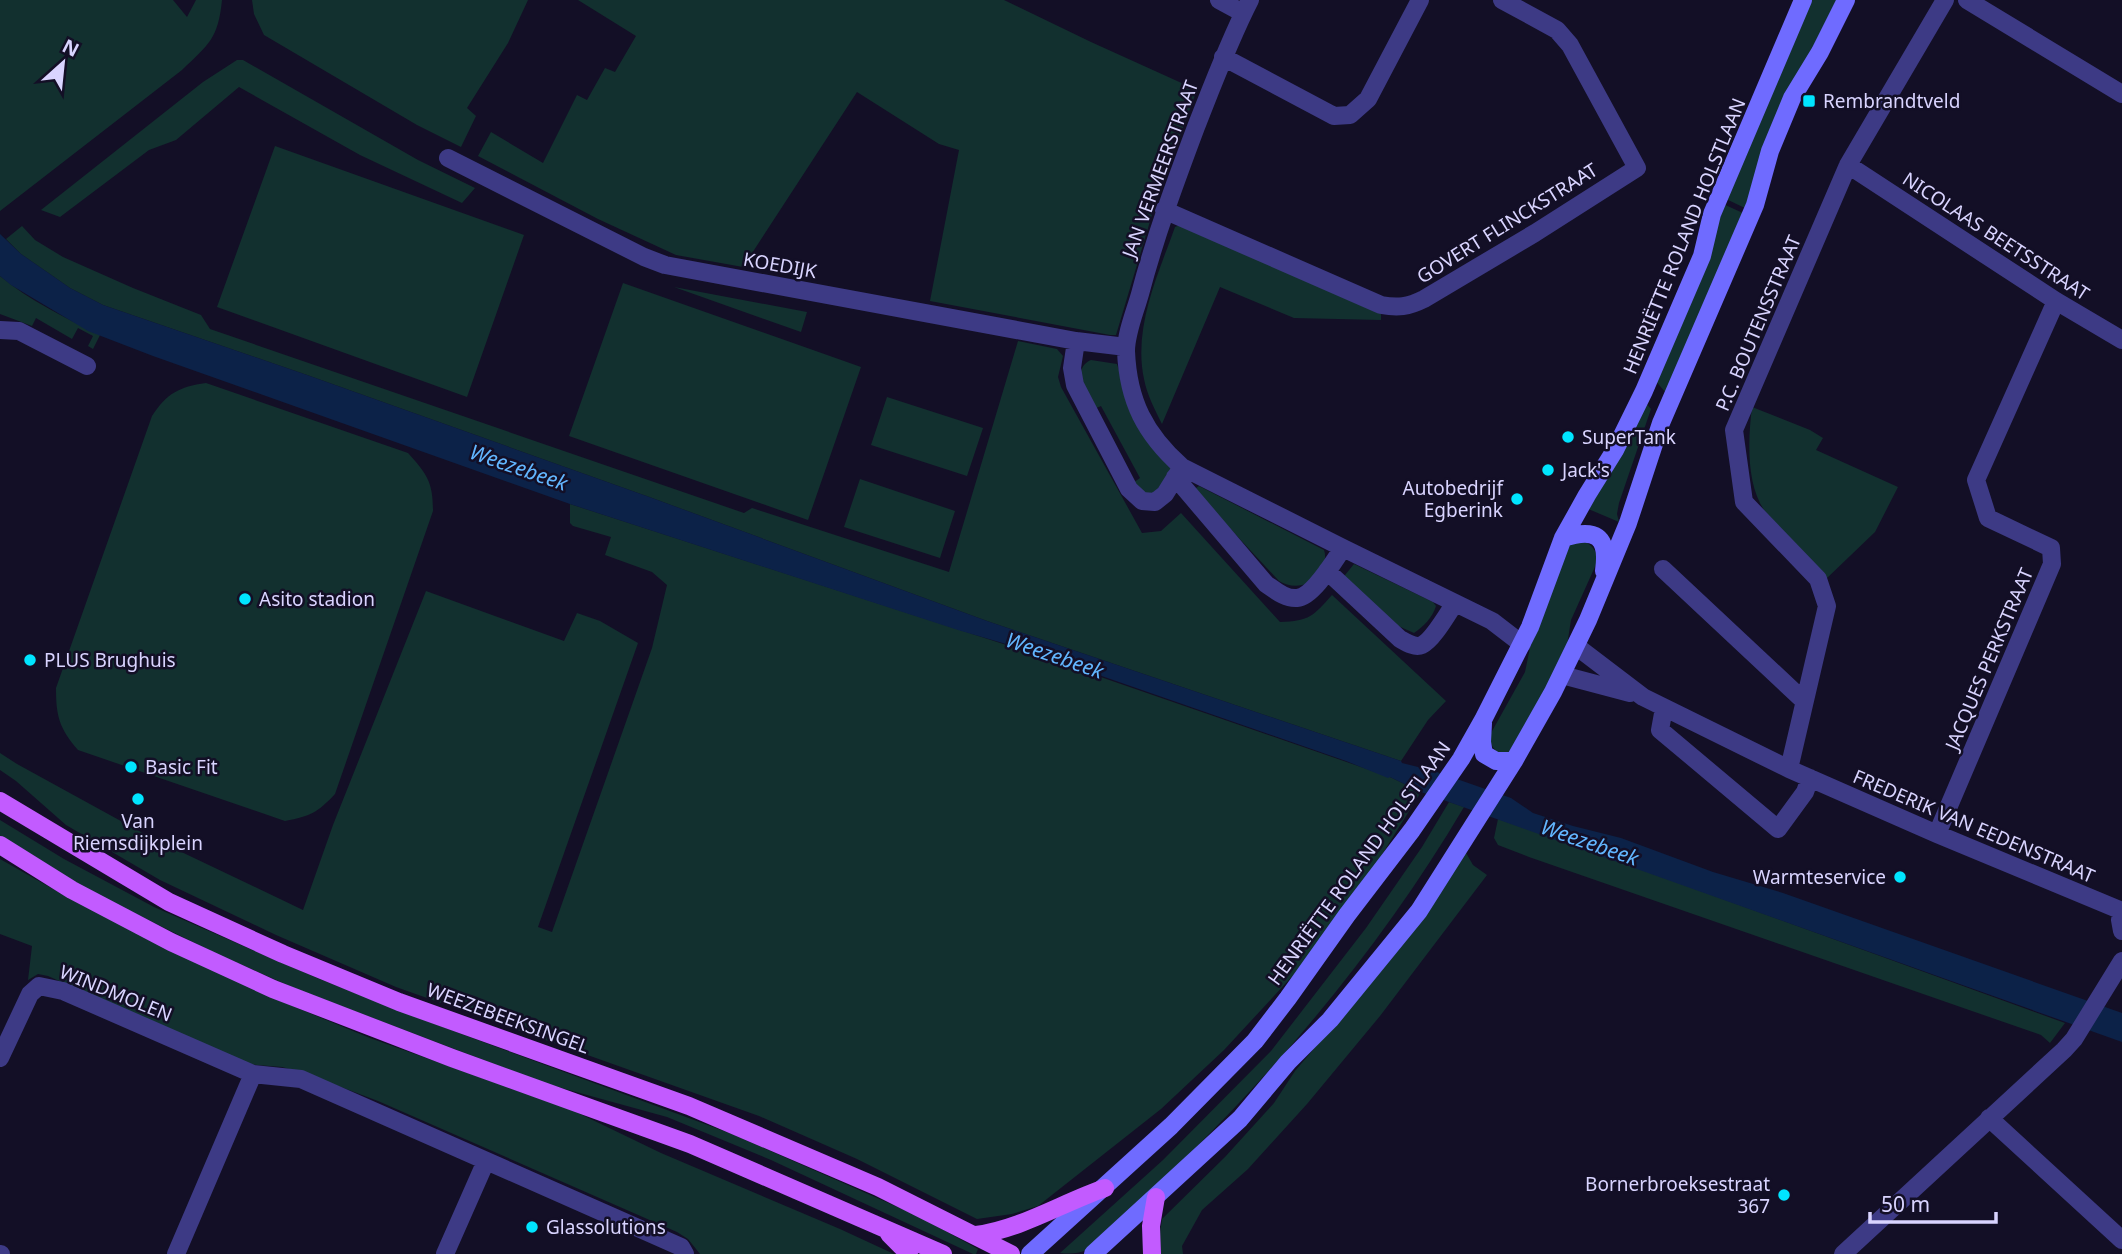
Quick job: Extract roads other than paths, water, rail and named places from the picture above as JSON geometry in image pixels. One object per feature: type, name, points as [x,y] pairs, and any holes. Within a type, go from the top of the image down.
[{"type":"main road","name":"HENRIËTTE ROLAND HOLSTLAAN","points":[[1030,1254],[1171,1126],[1255,1041],[1453,772],[1526,636],[1563,538],[1615,450],[1649,380],[1702,256],[1712,214],[1803,0]]},
{"type":"main road","points":[[1093,1254],[1240,1119],[1288,1062],[1330,1020],[1419,911],[1514,761],[1562,675],[1602,588],[1628,523],[1661,423],[1755,205],[1769,151],[1792,98],[1820,52],[1846,0]]},
{"type":"main road","points":[[1563,538],[1585,533],[1602,542],[1606,556],[1602,588]]},
{"type":"main road","points":[[1483,720],[1484,754],[1496,761],[1514,761]]},
{"type":"main road","name":"WEEZEBEEKSINGEL","points":[[0,801],[169,902],[283,954],[400,1002],[689,1106],[841,1170],[1011,1254]]},
{"type":"main road","points":[[0,845],[72,890],[138,925],[272,989],[452,1058],[690,1144],[943,1254]]},
{"type":"main road","points":[[976,1235],[1002,1230],[1077,1197],[1105,1188]]},
{"type":"main road","points":[[1152,1254],[1151,1226],[1156,1197]]},
{"type":"main road","points":[[881,1227],[909,1254]]},
{"type":"street","points":[[1219,0],[1247,7]]},
{"type":"street","points":[[1223,57],[1334,116],[1350,115],[1368,99],[1420,0]]},
{"type":"street","name":"GOVERT FLINCKSTRAAT","points":[[1164,210],[1381,305],[1409,307],[1535,233],[1637,168],[1570,45],[1557,30],[1502,0]]},
{"type":"street","name":"P.C. BOUTENSSTRAAT","points":[[1789,769],[1828,606],[1818,579],[1744,502],[1734,430],[1848,165],[1945,0]]},
{"type":"street","points":[[1967,0],[2122,94]]},
{"type":"street","name":"JAN VERMEERSTRAAT","points":[[1247,7],[1223,57],[1164,210],[1149,259],[1126,347],[1132,393],[1142,420],[1161,449],[1266,584],[1282,595],[1295,599],[1307,595],[1343,548]]},
{"type":"street","name":"KOEDIJK","points":[[448,158],[644,257],[665,265],[1076,341],[1126,347]]},
{"type":"street","name":"NICOLAAS BEETSSTRAAT","points":[[1848,165],[2056,301],[2122,340]]},
{"type":"street","name":"JACQUES PERKSTRAAT","points":[[1937,834],[2052,565],[2052,548],[1988,517],[1976,480],[2056,301]]},
{"type":"street","points":[[0,330],[19,331],[87,366]]},
{"type":"street","points":[[1076,341],[1072,368],[1075,385],[1129,489],[1142,501],[1155,502],[1165,494],[1178,472]]},
{"type":"street","name":"JAN VERMEERSTRAAT","points":[[1178,472],[1526,636]]},
{"type":"street","points":[[1663,569],[1804,701]]},
{"type":"street","points":[[1327,571],[1400,639],[1412,646],[1423,645],[1439,628],[1455,603]]},
{"type":"street","name":"FREDERIK VAN EEDENSTRAAT","points":[[1576,646],[1643,697],[1789,769],[2122,911]]},
{"type":"street","name":"FREDERIK VAN EEDENSTRAAT","points":[[1562,675],[1643,697]]},
{"type":"street","points":[[1664,708],[1660,730],[1779,829],[1805,792],[1810,778]]},
{"type":"street","points":[[2122,911],[2122,931]]},
{"type":"street","points":[[1843,1254],[2074,1039],[2122,961]]},
{"type":"street","name":"WINDMOLEN","points":[[0,1058],[30,994],[39,986],[63,991],[253,1074],[301,1079],[681,1247],[685,1254]]},
{"type":"street","points":[[176,1254],[253,1074]]},
{"type":"street","points":[[1989,1118],[2122,1240]]},
{"type":"street","points":[[445,1254],[486,1161]]},
{"type":"water","name":"Weezebeek","points":[[0,234],[21,254],[70,288],[103,305],[652,498],[987,621],[1511,798],[1533,813],[1621,838],[1713,872],[1783,893],[2122,1013],[2122,1042],[1421,792],[1346,761],[1027,650],[570,504],[153,356],[88,331],[11,285],[0,276]]},
{"type":"place","name":"Rembrandtveld","points":[[1809,101]]},
{"type":"place","name":"SuperTank","points":[[1568,437]]},
{"type":"place","name":"Jack's","points":[[1548,470]]},
{"type":"place","name":"Autobedrijf Egberink","points":[[1517,499]]},
{"type":"place","name":"Asito stadion","points":[[245,599]]},
{"type":"place","name":"PLUS Brughuis","points":[[30,660]]},
{"type":"place","name":"Basic Fit","points":[[131,767]]},
{"type":"place","name":"Van Riemsdijkplein","points":[[138,799]]},
{"type":"place","name":"Warmteservice","points":[[1900,877]]},
{"type":"place","name":"Bornerbroeksestraat 367","points":[[1784,1195]]},
{"type":"place","name":"Glassolutions","points":[[532,1227]]}]
